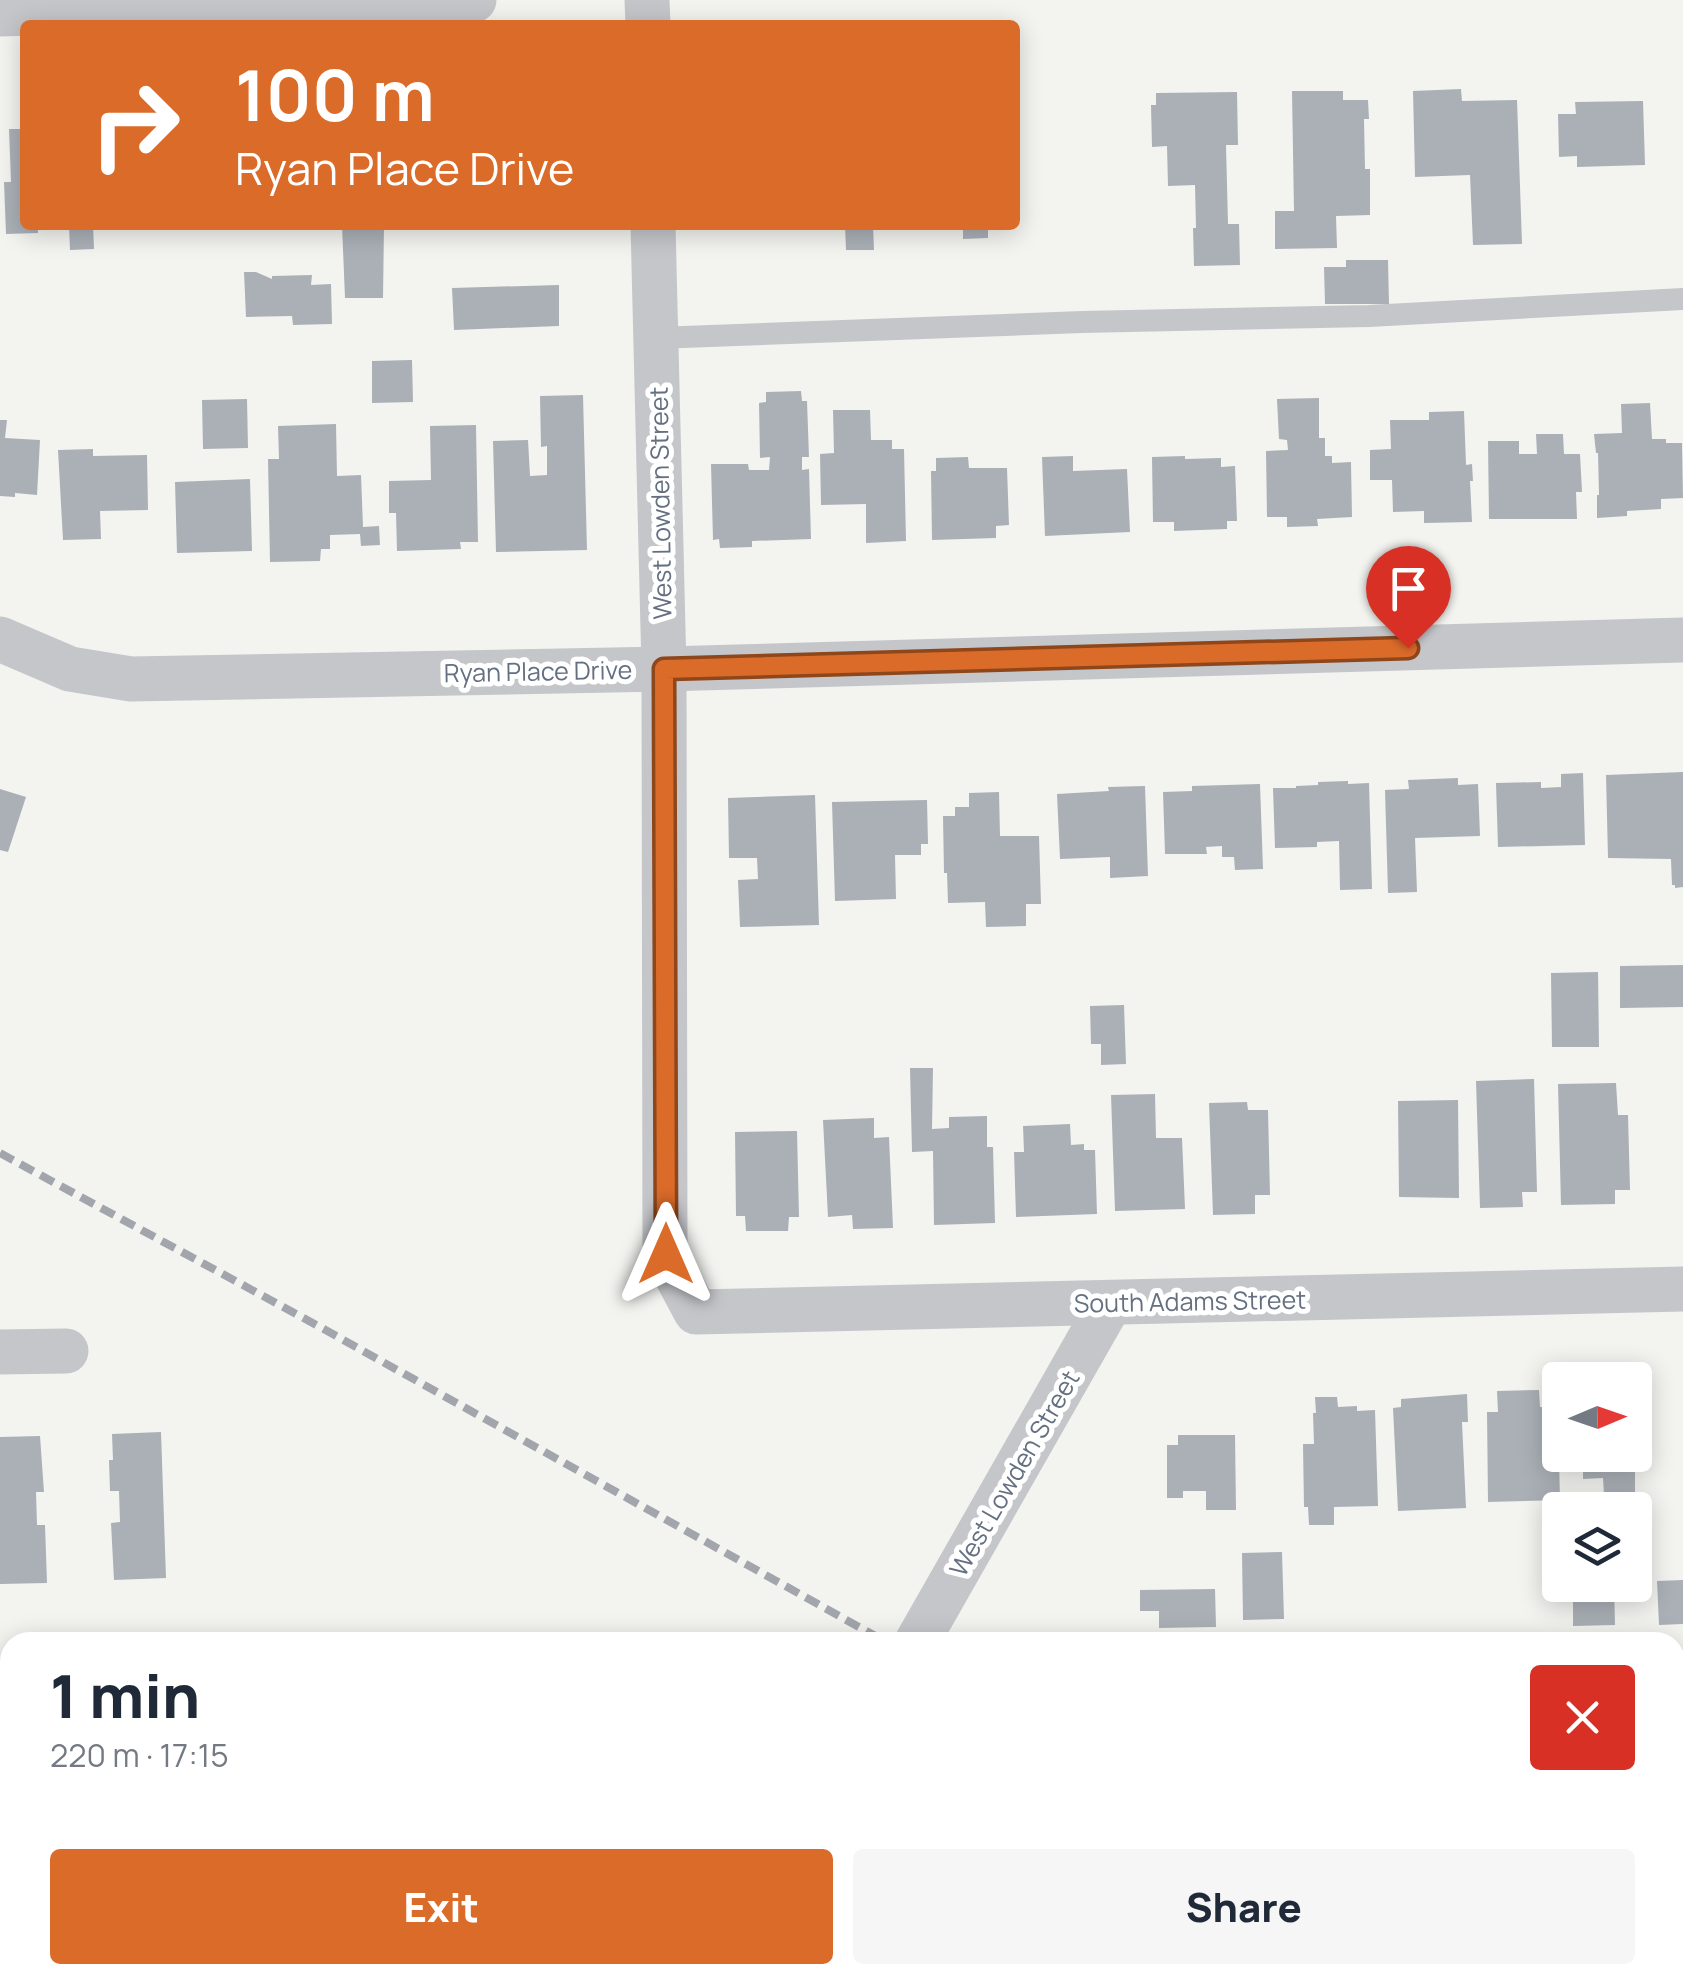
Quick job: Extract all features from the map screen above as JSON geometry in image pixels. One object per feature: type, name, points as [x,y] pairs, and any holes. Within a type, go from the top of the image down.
[{"type":"street","points":[[0,14],[474,0]]},
{"type":"street","name":"West Lowden Street","points":[[653,230],[664,669],[666,1254],[696,1312]]},
{"type":"street","name":"Ryan Place Drive","points":[[0,640],[70,668],[131,680],[1683,640]]},
{"type":"street","name":"South Adams Street","points":[[696,1312],[1683,1289]]},
{"type":"street","name":"West Lowden Street","points":[[924,1632],[1110,1302]]},
{"type":"street","points":[[0,1352],[66,1352]]},
{"type":"lane","points":[[656,338],[1368,316],[1683,299]]},
{"type":"building","points":[[1461,89],[1462,101],[1517,100],[1522,244],[1473,245],[1470,175],[1415,177],[1413,91]]},
{"type":"building","points":[[1292,91],[1343,91],[1343,100],[1368,100],[1369,119],[1364,119],[1370,215],[1336,216],[1337,248],[1275,249],[1275,211],[1294,211]]},
{"type":"building","points":[[1237,92],[1238,145],[1226,145],[1228,224],[1239,224],[1240,265],[1194,266],[1195,185],[1168,186],[1167,146],[1152,147],[1151,105],[1156,105],[1156,93]]},
{"type":"building","points":[[1643,101],[1645,165],[1577,167],[1577,156],[1559,157],[1558,114],[1576,114],[1575,102]]},
{"type":"building","points":[[9,129],[20,129],[20,230],[38,233],[6,234],[4,182],[11,182]]},
{"type":"building","points":[[69,230],[93,230],[94,249],[70,250]]},
{"type":"building","points":[[342,230],[384,230],[383,298],[345,298]]},
{"type":"building","points":[[845,230],[873,230],[874,250],[846,250]]},
{"type":"building","points":[[963,230],[988,230],[988,238],[963,239]]},
{"type":"building","points":[[1346,260],[1388,260],[1389,304],[1325,304],[1324,267],[1346,267]]},
{"type":"building","points":[[244,272],[272,279],[312,275],[311,285],[331,284],[332,324],[293,325],[292,316],[246,317]]},
{"type":"building","points":[[559,285],[559,326],[454,330],[452,288]]},
{"type":"building","points":[[412,360],[413,402],[372,403],[372,361]]},
{"type":"building","points":[[801,391],[802,401],[807,401],[809,457],[802,457],[802,470],[809,469],[811,539],[752,541],[752,547],[720,548],[719,539],[713,540],[711,464],[748,464],[749,470],[769,470],[770,457],[760,458],[759,403],[766,402],[766,392]]},
{"type":"building","points":[[583,395],[587,550],[496,552],[493,441],[528,440],[530,476],[547,475],[547,446],[541,447],[540,396]]},
{"type":"building","points":[[1319,398],[1319,438],[1325,438],[1325,456],[1332,456],[1332,463],[1351,462],[1352,517],[1317,519],[1318,526],[1287,527],[1287,517],[1267,517],[1266,451],[1288,450],[1287,440],[1279,439],[1277,399]]},
{"type":"building","points":[[247,399],[248,448],[203,449],[202,400]]},
{"type":"building","points":[[1650,403],[1652,439],[1682,443],[1683,498],[1661,499],[1661,509],[1597,518],[1598,453],[1594,434],[1622,433],[1621,404]]},
{"type":"building","points":[[833,410],[870,410],[871,440],[892,440],[892,449],[904,449],[906,541],[866,543],[866,504],[821,505],[820,454],[834,453]]},
{"type":"building","points":[[1464,411],[1466,465],[1472,464],[1472,522],[1424,523],[1424,511],[1393,512],[1392,480],[1370,480],[1370,450],[1391,449],[1390,420],[1429,420],[1429,412]]},
{"type":"building","points":[[0,420],[7,420],[5,438],[40,440],[37,495],[0,496]]},
{"type":"building","points":[[336,424],[337,476],[361,475],[363,527],[379,526],[380,545],[361,546],[360,534],[330,535],[330,549],[321,549],[320,561],[270,562],[268,459],[279,459],[278,426]]},
{"type":"building","points":[[476,425],[478,542],[460,542],[461,549],[397,551],[396,513],[389,513],[389,481],[431,480],[430,426]]},
{"type":"building","points":[[1536,434],[1563,434],[1564,454],[1580,454],[1582,492],[1576,492],[1577,519],[1489,519],[1488,441],[1519,441],[1519,454],[1537,454]]},
{"type":"building","points":[[93,449],[93,456],[147,455],[148,510],[100,511],[101,539],[63,540],[58,450]]},
{"type":"building","points":[[1073,456],[1073,471],[1127,469],[1130,532],[1045,536],[1042,457]]},
{"type":"building","points":[[968,457],[969,468],[1007,468],[1009,525],[996,526],[996,538],[932,540],[931,471],[936,471],[936,458]]},
{"type":"building","points":[[1152,457],[1221,458],[1221,467],[1235,466],[1237,521],[1227,521],[1227,529],[1174,531],[1174,522],[1153,522]]},
{"type":"building","points":[[250,479],[252,551],[177,553],[175,482]]},
{"type":"building","points":[[1683,772],[1683,887],[1675,888],[1671,859],[1608,858],[1606,775]]},
{"type":"building","points":[[1583,773],[1585,845],[1498,847],[1496,783],[1541,782],[1541,788],[1561,787],[1561,774]]},
{"type":"building","points":[[1458,778],[1458,785],[1478,784],[1480,836],[1415,838],[1417,892],[1388,893],[1385,790],[1409,789],[1408,780]]},
{"type":"building","points":[[1348,781],[1369,783],[1372,889],[1340,890],[1339,841],[1317,842],[1317,847],[1275,848],[1273,788]]},
{"type":"building","points":[[1260,784],[1263,869],[1235,870],[1234,857],[1222,857],[1222,846],[1206,847],[1207,854],[1165,854],[1163,792],[1192,791],[1192,786]]},
{"type":"building","points":[[1145,786],[1148,876],[1110,878],[1110,857],[1060,859],[1057,794]]},
{"type":"building","points":[[0,789],[26,797],[8,852],[0,850]]},
{"type":"building","points":[[999,792],[1000,836],[1039,836],[1041,904],[1026,904],[1026,926],[986,927],[985,902],[948,903],[943,816],[955,816],[955,807],[969,807],[969,793]]},
{"type":"building","points":[[815,795],[819,925],[740,927],[738,880],[758,879],[757,858],[729,858],[728,798]]},
{"type":"building","points":[[927,800],[928,844],[921,844],[921,855],[895,855],[896,899],[835,901],[832,802]]},
{"type":"building","points":[[1683,965],[1683,1007],[1620,1008],[1620,966]]},
{"type":"building","points":[[1598,972],[1599,1047],[1552,1047],[1551,973]]},
{"type":"building","points":[[1124,1005],[1126,1064],[1101,1065],[1101,1044],[1091,1044],[1090,1006]]},
{"type":"building","points":[[910,1068],[933,1068],[932,1129],[949,1128],[949,1117],[987,1116],[987,1147],[993,1147],[995,1223],[934,1225],[933,1151],[912,1152]]},
{"type":"building","points":[[1534,1079],[1537,1192],[1522,1192],[1523,1207],[1480,1208],[1476,1081]]},
{"type":"building","points":[[1616,1083],[1618,1115],[1628,1115],[1630,1190],[1615,1190],[1615,1204],[1561,1205],[1558,1084]]},
{"type":"building","points":[[1155,1094],[1156,1138],[1182,1138],[1185,1209],[1115,1211],[1111,1095]]},
{"type":"building","points":[[1458,1100],[1459,1198],[1399,1197],[1398,1101]]},
{"type":"building","points":[[1247,1102],[1248,1110],[1268,1110],[1270,1195],[1255,1195],[1255,1214],[1213,1215],[1209,1103]]},
{"type":"building","points":[[874,1118],[874,1138],[889,1137],[893,1228],[853,1229],[852,1215],[828,1217],[823,1120]]},
{"type":"building","points":[[1070,1124],[1071,1145],[1084,1144],[1084,1150],[1095,1150],[1097,1214],[1016,1217],[1014,1152],[1024,1152],[1023,1126]]},
{"type":"building","points":[[797,1131],[799,1217],[789,1217],[788,1231],[746,1231],[745,1216],[736,1216],[735,1132]]},
{"type":"building","points":[[1539,1390],[1542,1472],[1559,1472],[1560,1492],[1542,1492],[1542,1500],[1488,1502],[1487,1412],[1498,1412],[1497,1391]]},
{"type":"building","points":[[1467,1394],[1468,1422],[1462,1422],[1466,1508],[1398,1511],[1393,1408],[1401,1407],[1401,1399]]},
{"type":"building","points":[[1315,1397],[1337,1397],[1338,1407],[1375,1410],[1378,1506],[1334,1507],[1334,1525],[1309,1525],[1308,1507],[1304,1507],[1303,1444],[1314,1444]]},
{"type":"building","points":[[161,1432],[166,1578],[114,1580],[111,1523],[120,1522],[119,1491],[110,1491],[112,1434]]},
{"type":"building","points":[[1178,1435],[1235,1435],[1236,1510],[1206,1510],[1206,1491],[1183,1491],[1183,1498],[1167,1498],[1167,1445],[1178,1445]]},
{"type":"building","points":[[40,1436],[44,1492],[36,1492],[37,1525],[45,1525],[47,1583],[0,1584],[0,1437]]},
{"type":"building","points":[[1583,1472],[1635,1472],[1635,1492],[1604,1492],[1603,1478],[1583,1479]]},
{"type":"building","points":[[1282,1552],[1284,1619],[1243,1620],[1242,1553]]},
{"type":"building","points":[[1683,1580],[1683,1624],[1659,1625],[1657,1581]]},
{"type":"building","points":[[1215,1589],[1216,1627],[1159,1628],[1159,1611],[1140,1611],[1140,1590]]},
{"type":"building","points":[[1573,1602],[1614,1602],[1615,1625],[1573,1626]]},
{"type":"railway","points":[[0,1153],[868,1632]]},
{"type":"route","points":[[666,1254],[664,669],[1408,648]]}]
